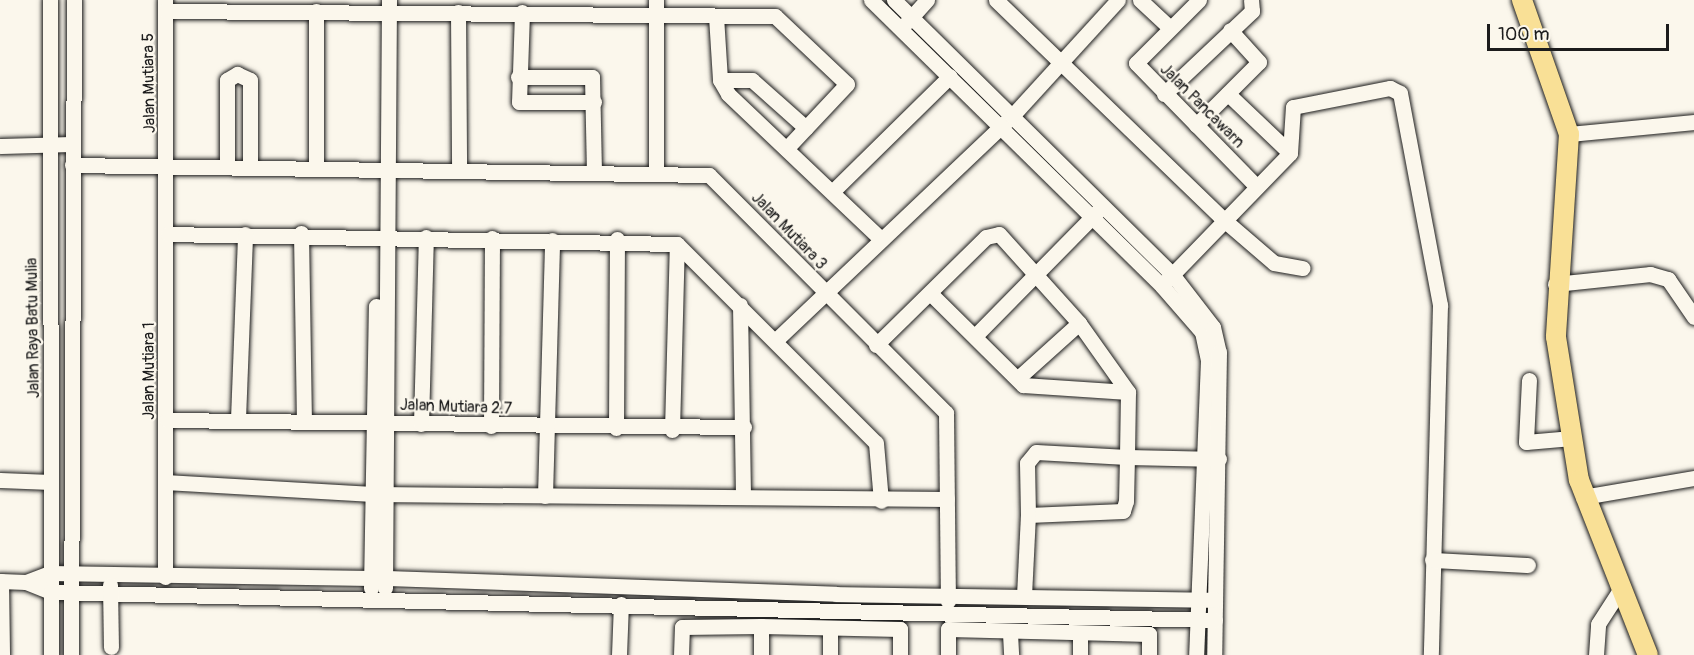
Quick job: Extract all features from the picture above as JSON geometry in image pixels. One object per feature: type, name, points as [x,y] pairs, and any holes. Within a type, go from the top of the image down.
[{"type":"main road","points":[[1522,0],[1569,134],[1555,284],[1556,337],[1583,497],[1648,655]]},
{"type":"street","name":"Jalan Raya Batu Mulia","points":[[50,0],[51,655]]},
{"type":"street","points":[[71,655],[74,0]]},
{"type":"street","points":[[871,0],[950,76],[1007,121]]},
{"type":"street","points":[[894,0],[913,16],[1007,121],[1192,316],[1206,342],[1213,458]]},
{"type":"street","points":[[901,28],[927,0]]},
{"type":"street","points":[[996,0],[1059,64],[1224,220],[1274,263],[1303,268]]},
{"type":"street","points":[[776,340],[1007,121],[1118,0]]},
{"type":"street","points":[[1140,0],[1169,27]]},
{"type":"street","name":"Jalan Pancawarn","points":[[1199,0],[1169,27],[1136,63],[1257,187]]},
{"type":"street","points":[[1164,94],[1252,11],[1251,0]]},
{"type":"street","points":[[165,5],[316,11],[384,6],[458,12],[522,12],[655,6],[716,16],[784,20],[845,79],[844,89],[786,149]]},
{"type":"street","name":"Jalan Mutiara 5","points":[[165,5],[169,165]]},
{"type":"street","points":[[376,598],[380,578],[381,170],[384,6]]},
{"type":"street","points":[[655,6],[656,173]]},
{"type":"street","points":[[316,11],[316,169]]},
{"type":"street","points":[[458,12],[459,171]]},
{"type":"street","points":[[522,12],[518,76],[519,102],[594,102]]},
{"type":"street","points":[[716,16],[720,80],[786,149],[880,239]]},
{"type":"street","points":[[1196,125],[1258,62],[1230,30]]},
{"type":"street","points":[[227,166],[227,80],[237,74],[250,80],[250,167]]},
{"type":"street","points":[[518,76],[592,77],[594,172]]},
{"type":"street","points":[[832,192],[950,76]]},
{"type":"street","points":[[720,80],[752,80],[806,128]]},
{"type":"street","points":[[1162,286],[1290,153],[1293,107],[1390,88],[1400,93],[1440,305],[1431,655]]},
{"type":"street","points":[[1228,94],[1290,153]]},
{"type":"street","points":[[1569,134],[1694,122]]},
{"type":"street","points":[[0,146],[72,144]]},
{"type":"street","name":"Jalan Mutiara 3","points":[[72,165],[700,172],[713,178],[948,417],[948,610]]},
{"type":"street","name":"Jalan Mutiara 1","points":[[165,577],[169,165]]},
{"type":"street","points":[[975,336],[1096,213]]},
{"type":"street","points":[[1096,213],[1172,274],[1216,335],[1208,600],[1215,620],[1214,655]]},
{"type":"street","points":[[168,234],[301,233],[381,237],[617,239],[677,244],[776,340],[878,447],[881,501]]},
{"type":"street","points":[[301,233],[304,421]]},
{"type":"street","points":[[876,345],[992,233],[999,234],[1037,273],[1079,323],[1128,392],[1126,501],[1120,513],[1028,515]]},
{"type":"street","points":[[238,419],[245,234]]},
{"type":"street","points":[[421,424],[426,237]]},
{"type":"street","points":[[491,426],[492,238]]},
{"type":"street","points":[[616,428],[617,239]]},
{"type":"street","points":[[545,496],[552,240]]},
{"type":"street","points":[[672,430],[677,244]]},
{"type":"street","points":[[1555,284],[1650,274],[1668,279],[1694,317]]},
{"type":"street","points":[[930,293],[1029,388],[1128,392]]},
{"type":"street","points":[[740,305],[744,428],[743,498]]},
{"type":"street","points":[[1018,378],[1079,323]]},
{"type":"street","points":[[1529,380],[1526,442],[1572,438]]},
{"type":"street","name":"Jalan Mutiara 2.7","points":[[167,420],[238,419],[547,429],[744,428]]},
{"type":"street","points":[[1024,596],[1029,455],[1213,458]]},
{"type":"street","points":[[1583,497],[1694,478]]},
{"type":"street","points":[[0,480],[51,482]]},
{"type":"street","points":[[165,482],[380,494],[881,501],[947,499]]},
{"type":"street","points":[[1432,560],[1528,565]]},
{"type":"street","points":[[26,582],[50,573],[165,577],[380,578],[1208,600]]},
{"type":"street","points":[[110,576],[111,647]]},
{"type":"street","points":[[2,655],[1,581],[26,582],[51,592],[948,610],[1215,620]]},
{"type":"street","points":[[1596,655],[1598,624],[1620,590]]},
{"type":"street","points":[[1196,655],[1195,620],[1208,600]]},
{"type":"street","points":[[619,655],[621,604]]},
{"type":"street","points":[[760,655],[761,626]]},
{"type":"street","points":[[681,655],[682,627],[761,626],[900,629],[900,655]]},
{"type":"street","points":[[830,628],[830,655]]},
{"type":"street","points":[[948,655],[948,629],[1080,636],[1149,634],[1149,655]]},
{"type":"street","points":[[1010,633],[1011,655]]},
{"type":"street","points":[[1080,636],[1080,655]]}]
